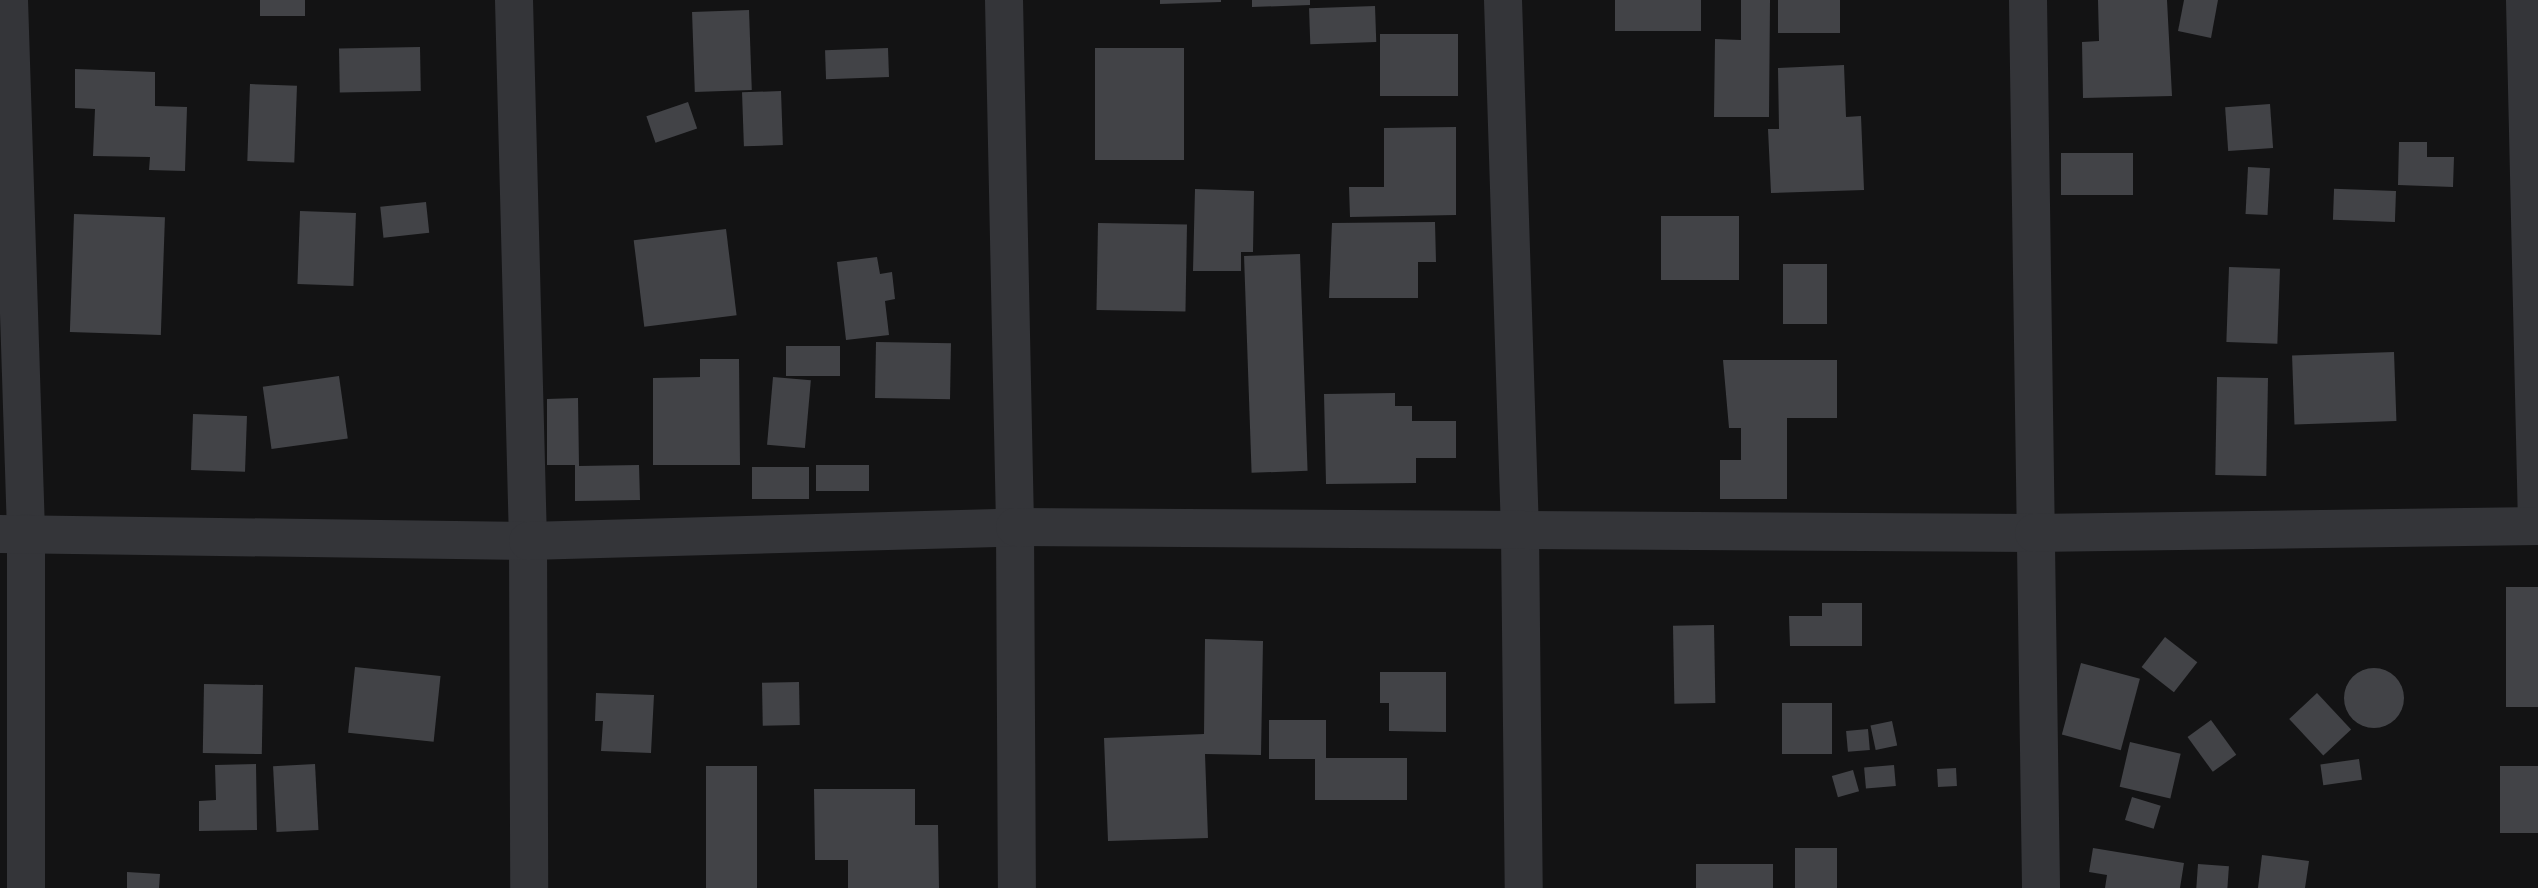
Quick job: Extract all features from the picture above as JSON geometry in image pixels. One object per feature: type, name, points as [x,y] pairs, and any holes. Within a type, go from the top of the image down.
[{"type":"street","points":[[9,0],[13,533],[26,888]]},
{"type":"street","points":[[514,0],[528,541],[529,888]]},
{"type":"street","points":[[1004,0],[1016,527],[1017,888]]},
{"type":"street","points":[[1503,0],[1520,533],[1524,888]]},
{"type":"street","points":[[2028,0],[2041,888]]},
{"type":"street","points":[[13,533],[528,541],[1016,527],[1520,533],[2034,533],[2537,526],[2525,0]]},
{"type":"building","points":[[260,0],[305,0],[305,16],[260,16]]},
{"type":"building","points":[[1160,0],[1221,0],[1221,2],[1160,4]]},
{"type":"building","points":[[1252,0],[1310,0],[1310,5],[1252,7]]},
{"type":"building","points":[[1615,0],[1701,0],[1701,31],[1615,31]]},
{"type":"building","points":[[1741,0],[1770,0],[1769,117],[1714,117],[1715,39],[1741,40]]},
{"type":"building","points":[[1778,0],[1840,0],[1840,33],[1778,33]]},
{"type":"building","points":[[2098,0],[2167,0],[2172,96],[2083,98],[2082,42],[2099,41]]},
{"type":"building","points":[[2184,0],[2218,0],[2211,38],[2178,31]]},
{"type":"building","points":[[1375,6],[1376,42],[1310,44],[1309,8]]},
{"type":"building","points":[[749,10],[752,90],[695,92],[692,12]]},
{"type":"building","points":[[1380,34],[1458,34],[1458,96],[1380,96]]},
{"type":"building","points":[[420,47],[421,91],[340,92],[339,48]]},
{"type":"building","points":[[888,48],[889,77],[826,79],[825,50]]},
{"type":"building","points":[[1095,48],[1184,48],[1184,160],[1095,160]]},
{"type":"building","points":[[1844,65],[1846,117],[1861,116],[1864,190],[1771,193],[1768,129],[1779,129],[1778,68]]},
{"type":"building","points":[[75,69],[155,72],[155,106],[187,107],[185,171],[149,170],[150,157],[93,156],[95,109],[75,108]]},
{"type":"building","points":[[250,84],[297,86],[294,163],[247,161]]},
{"type":"building","points":[[781,91],[783,145],[744,146],[742,92]]},
{"type":"building","points":[[688,102],[697,128],[656,143],[646,116]]},
{"type":"building","points":[[2270,104],[2273,148],[2228,151],[2225,107]]},
{"type":"building","points":[[1456,127],[1456,215],[1350,217],[1349,187],[1384,187],[1384,128]]},
{"type":"building","points":[[2399,142],[2427,142],[2427,157],[2454,157],[2453,187],[2398,185]]},
{"type":"building","points":[[2061,153],[2133,153],[2133,195],[2061,195]]},
{"type":"building","points":[[2248,167],[2270,168],[2268,215],[2246,214]]},
{"type":"building","points":[[1195,189],[1254,191],[1253,252],[1241,252],[1241,271],[1193,271]]},
{"type":"building","points":[[2334,189],[2396,191],[2395,222],[2333,220]]},
{"type":"building","points":[[426,202],[429,233],[383,238],[380,207]]},
{"type":"building","points":[[300,211],[356,213],[353,286],[297,284]]},
{"type":"building","points":[[74,214],[165,217],[161,335],[70,332]]},
{"type":"building","points":[[1661,216],[1739,216],[1739,280],[1661,280]]},
{"type":"building","points":[[1435,222],[1436,262],[1418,262],[1418,298],[1329,298],[1332,223]]},
{"type":"building","points":[[1098,223],[1187,225],[1185,312],[1096,310]]},
{"type":"building","points":[[726,229],[737,315],[644,327],[634,240]]},
{"type":"building","points":[[1300,254],[1308,471],[1252,473],[1244,256]]},
{"type":"building","points":[[877,257],[880,274],[892,272],[895,299],[885,301],[889,335],[846,340],[837,262]]},
{"type":"building","points":[[1783,264],[1827,264],[1827,324],[1783,324]]},
{"type":"building","points":[[2229,267],[2280,269],[2277,344],[2226,342]]},
{"type":"building","points":[[876,342],[951,343],[950,399],[875,398]]},
{"type":"building","points":[[786,346],[840,346],[840,376],[786,376]]},
{"type":"building","points":[[2394,352],[2396,421],[2294,425],[2292,356]]},
{"type":"building","points":[[700,359],[739,359],[740,465],[653,465],[653,378],[700,377]]},
{"type":"building","points":[[1723,360],[1837,360],[1837,418],[1787,418],[1787,499],[1720,499],[1720,460],[1741,460],[1741,428],[1729,428]]},
{"type":"building","points":[[339,376],[348,438],[272,449],[263,387]]},
{"type":"building","points":[[773,377],[811,380],[805,448],[767,445]]},
{"type":"building","points":[[2217,377],[2268,378],[2266,476],[2215,475]]},
{"type":"building","points":[[1395,393],[1395,406],[1412,406],[1412,421],[1456,421],[1456,458],[1416,458],[1416,483],[1326,484],[1324,394]]},
{"type":"building","points":[[578,398],[579,466],[639,465],[640,500],[575,501],[575,465],[547,465],[547,399]]},
{"type":"building","points":[[193,414],[247,416],[245,472],[191,470]]},
{"type":"building","points":[[816,465],[869,465],[869,491],[816,491]]},
{"type":"building","points":[[752,467],[809,467],[809,499],[752,499]]},
{"type":"building","points":[[2506,587],[2538,587],[2538,707],[2506,707]]},
{"type":"building","points":[[1822,603],[1862,603],[1862,646],[1790,646],[1789,616],[1822,616]]},
{"type":"building","points":[[1714,625],[1715,703],[1674,704],[1673,626]]},
{"type":"building","points":[[2165,637],[2197,662],[2174,692],[2142,667]]},
{"type":"building","points":[[1205,639],[1263,641],[1261,755],[1205,754],[1208,838],[1108,841],[1104,738],[1204,734]]},
{"type":"building","points":[[2081,663],[2140,679],[2121,750],[2062,734]]},
{"type":"building","points":[[355,667],[441,676],[434,742],[348,733]]},
{"type":"building","points":[[2368,668],[2380,668],[2399,681],[2404,698],[2402,710],[2391,723],[2380,728],[2368,728],[2349,715],[2344,704],[2344,692],[2357,673]]},
{"type":"building","points":[[1380,672],[1446,672],[1446,732],[1389,731],[1389,703],[1380,703]]},
{"type":"building","points":[[799,682],[800,725],[763,726],[762,683]]},
{"type":"building","points":[[204,684],[263,685],[262,754],[203,753]]},
{"type":"building","points":[[596,693],[654,695],[651,753],[601,751],[603,721],[595,721]]},
{"type":"building","points":[[2317,693],[2351,730],[2323,755],[2289,719]]},
{"type":"building","points":[[1782,703],[1832,703],[1832,754],[1782,754]]},
{"type":"building","points":[[1269,720],[1326,720],[1326,759],[1269,759]]},
{"type":"building","points":[[2211,720],[2236,755],[2213,772],[2188,737]]},
{"type":"building","points":[[1892,721],[1897,745],[1876,750],[1870,726]]},
{"type":"building","points":[[1868,729],[1870,750],[1848,752],[1846,731]]},
{"type":"building","points":[[2130,742],[2181,754],[2170,799],[2120,787]]},
{"type":"building","points":[[1315,758],[1407,758],[1407,800],[1315,800]]},
{"type":"building","points":[[2359,759],[2362,780],[2323,785],[2320,764]]},
{"type":"building","points":[[256,764],[257,830],[199,831],[199,801],[216,800],[215,765]]},
{"type":"building","points":[[315,764],[318,830],[277,832],[273,766]]},
{"type":"building","points":[[1894,765],[1896,786],[1866,789],[1864,768]]},
{"type":"building","points":[[706,766],[757,766],[757,888],[706,888]]},
{"type":"building","points":[[2500,766],[2538,766],[2538,833],[2500,833]]},
{"type":"building","points":[[1956,768],[1957,786],[1938,787],[1937,769]]},
{"type":"building","points":[[1853,770],[1859,791],[1838,797],[1832,776]]},
{"type":"building","points":[[814,789],[915,789],[915,825],[938,825],[939,888],[848,888],[848,860],[815,860]]},
{"type":"building","points":[[2132,797],[2161,806],[2154,829],[2125,820]]},
{"type":"building","points":[[1795,848],[1837,848],[1837,888],[1795,888]]},
{"type":"building","points":[[2093,848],[2184,863],[2180,888],[2105,888],[2107,875],[2089,872]]},
{"type":"building","points":[[2262,855],[2309,861],[2305,888],[2258,888]]},
{"type":"building","points":[[1696,864],[1773,864],[1773,888],[1696,888]]},
{"type":"building","points":[[2198,864],[2229,866],[2227,888],[2196,888]]},
{"type":"building","points":[[127,872],[160,874],[159,888],[127,888]]}]
